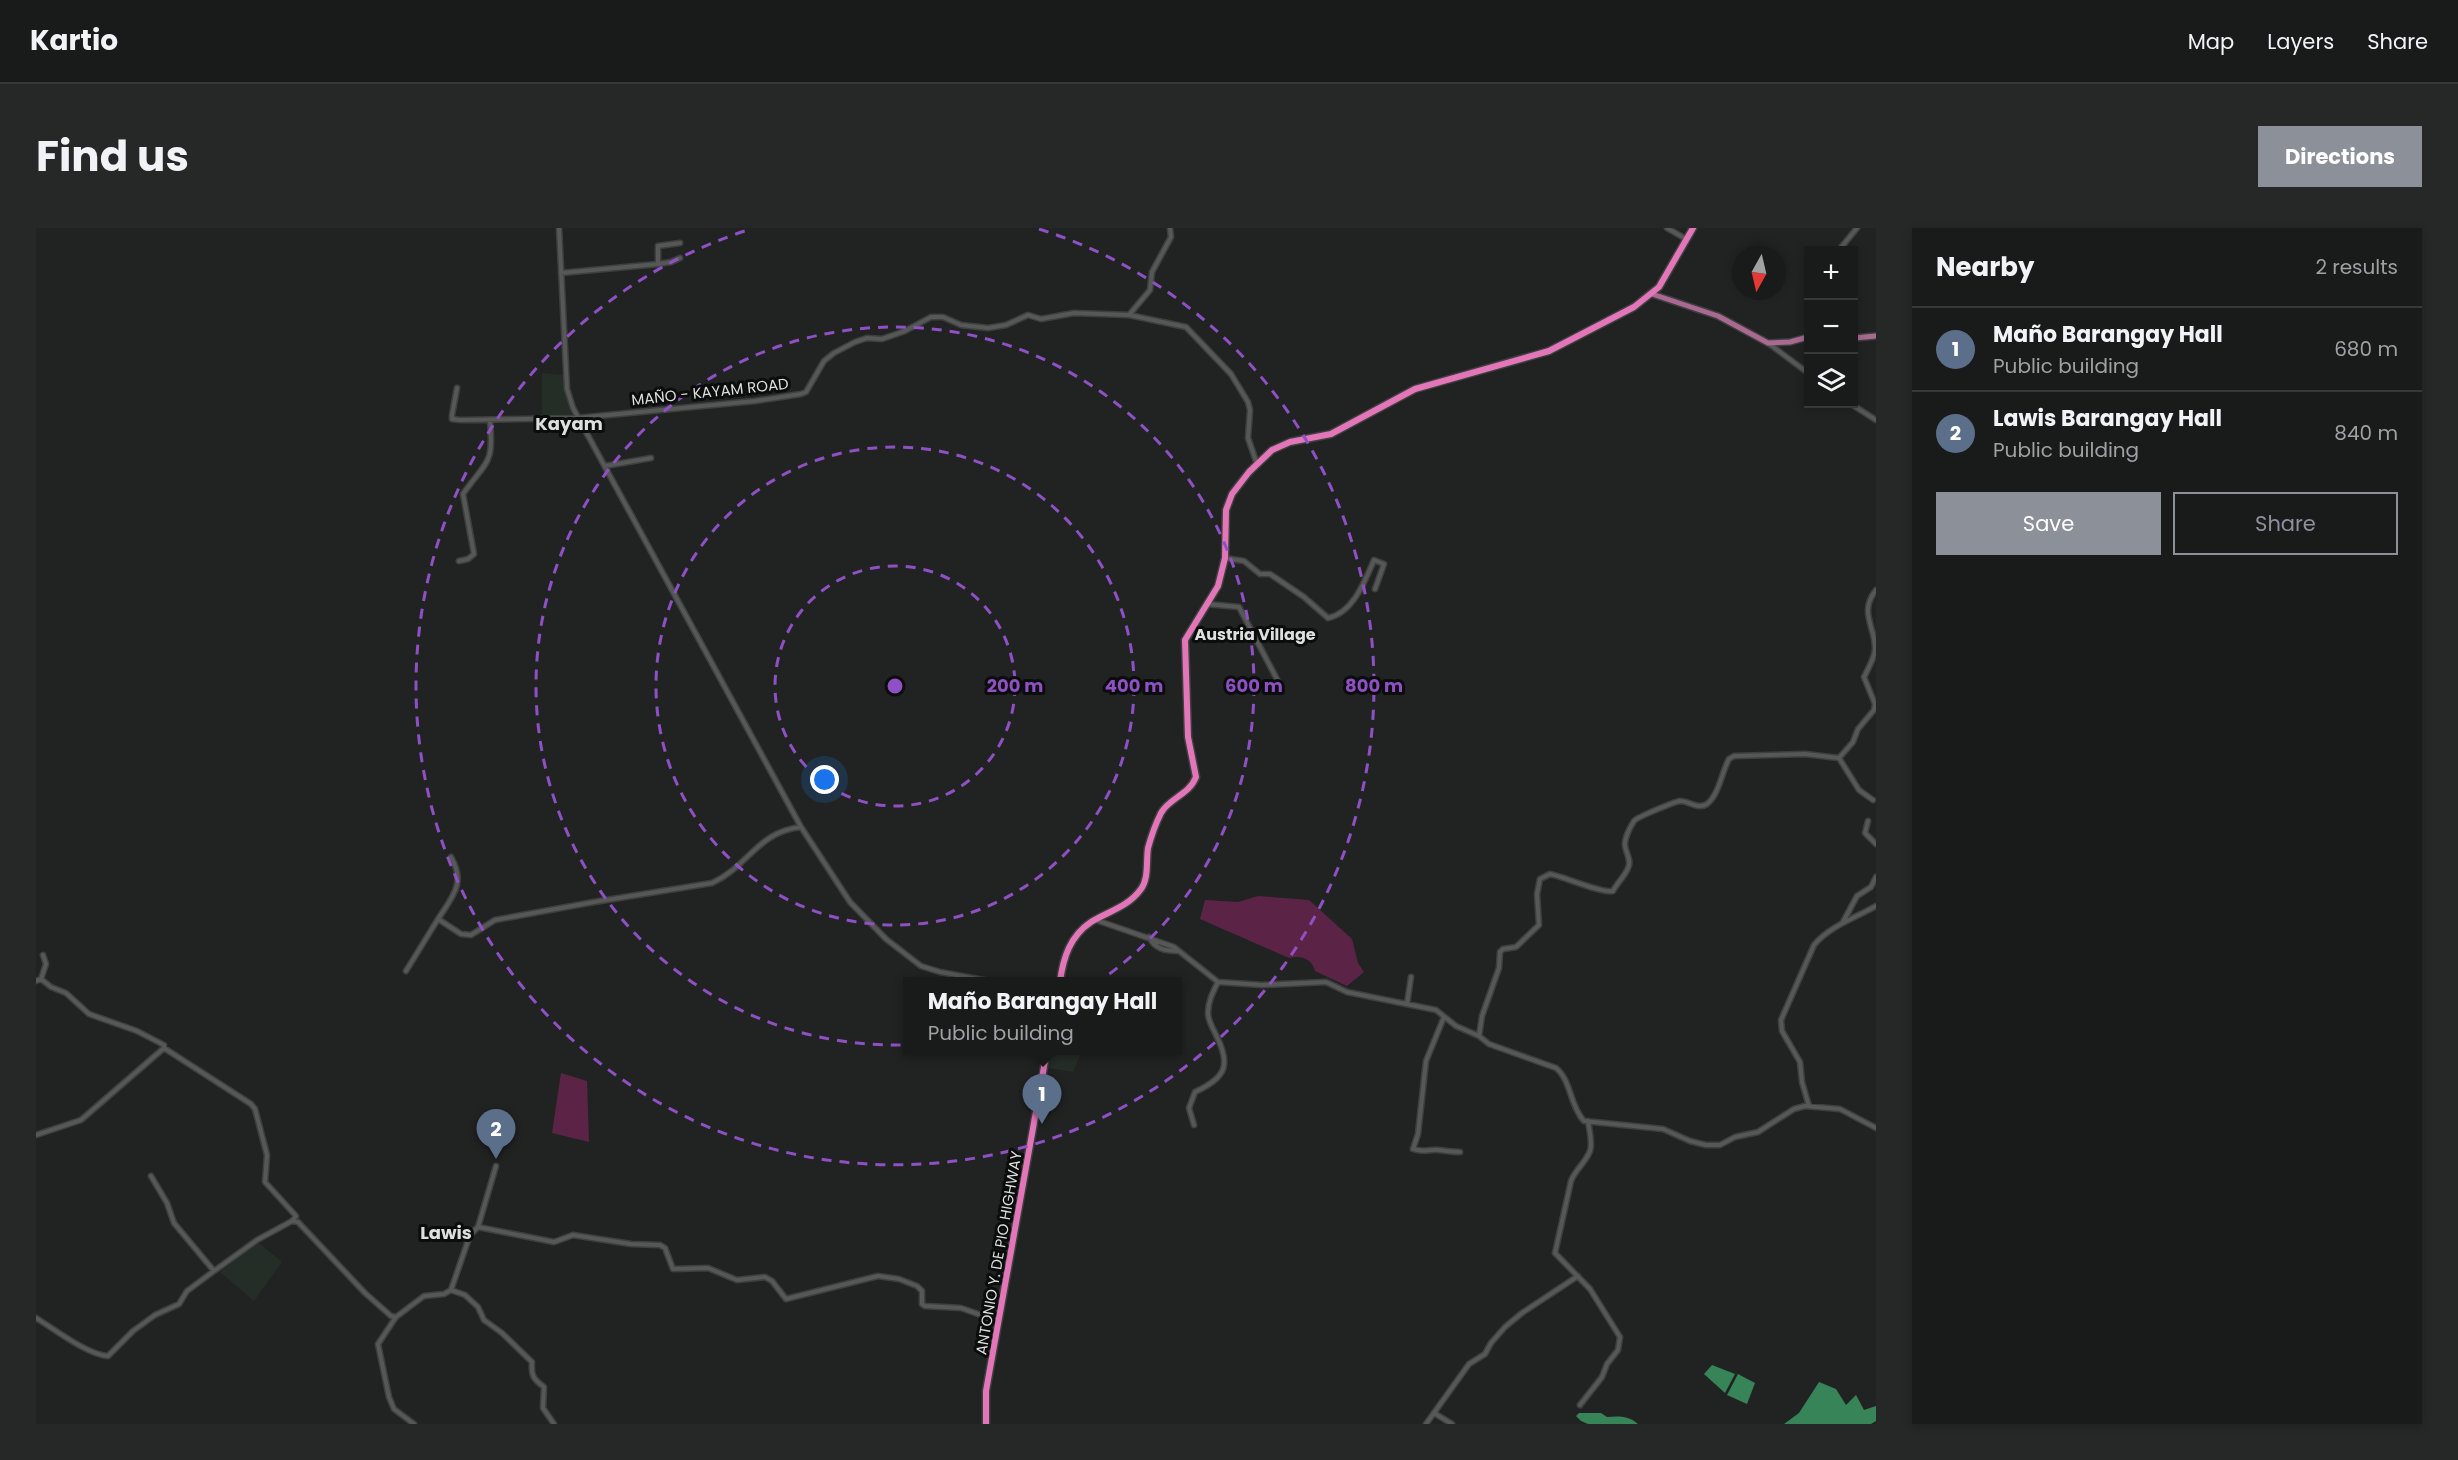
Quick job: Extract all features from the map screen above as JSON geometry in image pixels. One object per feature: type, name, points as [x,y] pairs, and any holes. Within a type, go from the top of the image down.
[{"type":"highway","points":[[1061,977],[1066,953],[1074,938],[1095,920],[1119,909],[1142,888],[1146,876],[1149,846],[1162,810],[1188,790],[1196,777],[1188,737],[1185,647],[1191,629],[1218,586],[1225,558],[1226,510],[1232,494],[1241,481],[1272,450],[1290,442],[1331,434],[1415,389],[1549,351],[1634,307],[1652,294],[1665,279],[1693,228]]},
{"type":"highway","name":"ANTONIO Y. DE PIO HIGHWAY","points":[[986,1424],[986,1391],[1046,1055]]},
{"type":"main road","points":[[1652,294],[1718,316],[1768,343],[1790,342],[1804,338]]},
{"type":"main road","points":[[1858,338],[1876,336]]},
{"type":"street","points":[[559,228],[567,389],[577,418],[801,827],[850,902],[874,928],[905,955],[929,969],[972,977]]},
{"type":"street","points":[[1129,315],[1150,290],[1152,272],[1171,237],[1170,228]]},
{"type":"street","points":[[1667,228],[1687,239]]},
{"type":"street","points":[[1842,246],[1857,228]]},
{"type":"street","points":[[658,264],[658,246],[680,243]]},
{"type":"street","points":[[561,273],[658,264],[680,258]]},
{"type":"street","name":"MAÑO - KAYAM ROAD","points":[[457,388],[452,419],[490,421],[577,418],[801,394],[806,392],[824,361],[834,353],[867,338],[882,339],[906,331],[931,316],[943,317],[961,325],[988,328],[1028,315],[1041,319],[1074,313],[1129,315],[1186,327],[1231,374],[1248,402],[1250,410],[1248,438],[1257,464]]},
{"type":"street","points":[[1768,343],[1804,369]]},
{"type":"street","points":[[1857,408],[1876,420]]},
{"type":"street","points":[[459,561],[474,555],[463,494],[488,461],[492,447],[490,421]]},
{"type":"street","points":[[605,466],[651,458]]},
{"type":"street","points":[[1225,558],[1244,561],[1260,574],[1270,574],[1304,597],[1328,618],[1341,614],[1349,606],[1374,560],[1384,564],[1375,589]]},
{"type":"street","points":[[1839,759],[1853,742],[1858,729],[1874,710],[1875,704],[1864,677],[1875,652],[1867,617],[1876,590]]},
{"type":"street","points":[[1207,604],[1239,607],[1279,683]]},
{"type":"street","points":[[1479,1036],[1482,1016],[1499,968],[1500,952],[1503,949],[1516,947],[1539,925],[1537,894],[1540,879],[1544,876],[1559,876],[1603,892],[1613,891],[1630,862],[1625,840],[1635,819],[1643,813],[1680,801],[1699,806],[1706,804],[1713,795],[1727,761],[1734,756],[1805,754],[1839,759],[1859,790],[1873,800]]},
{"type":"street","points":[[1868,821],[1865,833],[1876,844]]},
{"type":"street","points":[[438,919],[461,934],[471,935],[495,921],[712,883],[725,877],[739,866],[769,836],[801,827]]},
{"type":"street","points":[[406,971],[455,892],[458,868],[451,856]]},
{"type":"street","points":[[1843,922],[1857,896],[1871,887],[1876,877]]},
{"type":"street","points":[[1809,1106],[1802,1082],[1800,1062],[1782,1031],[1781,1020],[1814,945],[1821,937],[1843,922],[1876,906]]},
{"type":"street","points":[[1095,920],[1149,938],[1178,951],[1218,982],[1262,985],[1326,982],[1347,992],[1436,1010],[1456,1026],[1504,1051],[1556,1068],[1562,1076],[1577,1114],[1584,1121],[1663,1129],[1690,1142],[1720,1145],[1735,1137],[1758,1132],[1794,1109],[1809,1106],[1839,1109],[1876,1128]]},
{"type":"street","points":[[36,981],[41,979],[46,964],[43,955]]},
{"type":"street","points":[[1407,1004],[1411,978]]},
{"type":"street","points":[[36,1318],[102,1356],[108,1356],[155,1315],[179,1304],[187,1291],[257,1240],[292,1221],[296,1216],[265,1182],[267,1155],[255,1109],[251,1104],[164,1048],[164,1045],[154,1039],[89,1014],[66,993],[51,987],[41,979]]},
{"type":"street","points":[[1194,1125],[1189,1108],[1195,1092],[1214,1083],[1224,1073],[1224,1059],[1208,1015],[1210,999],[1218,982]]},
{"type":"street","points":[[1444,1017],[1426,1060],[1418,1134],[1413,1149],[1429,1152],[1435,1149],[1460,1152]]},
{"type":"street","points":[[36,1135],[81,1120],[164,1048]]},
{"type":"street","points":[[1580,1405],[1602,1377],[1607,1364],[1618,1350],[1620,1337],[1590,1289],[1555,1253],[1571,1181],[1575,1170],[1589,1152],[1591,1143],[1588,1121]]},
{"type":"street","points":[[414,1424],[394,1409],[378,1344],[396,1317],[424,1296],[444,1294],[451,1290],[470,1235],[478,1227],[496,1166]]},
{"type":"street","points":[[151,1176],[167,1203],[174,1223],[214,1271]]},
{"type":"street","points":[[292,1221],[298,1222],[365,1293],[391,1316],[396,1317]]},
{"type":"street","points":[[478,1227],[554,1242],[573,1235],[632,1244],[660,1245],[665,1248],[674,1269],[708,1268],[737,1280],[765,1277],[772,1281],[786,1299],[866,1278],[888,1277],[918,1286],[922,1291],[922,1304],[925,1306],[961,1308],[999,1321]]},
{"type":"street","points":[[1426,1424],[1469,1364],[1485,1354],[1505,1327],[1578,1276]]},
{"type":"street","points":[[451,1290],[465,1295],[478,1307],[484,1320],[532,1362],[531,1374],[534,1380],[544,1387],[543,1408],[554,1424]]},
{"type":"street","points":[[1434,1413],[1452,1424]]},
{"type":"shaded area","points":[[542,373],[563,375],[572,416],[542,416]]},
{"type":"shaded area","points":[[1258,896],[1309,900],[1352,939],[1358,963],[1364,972],[1347,986],[1315,971],[1305,958],[1289,958],[1200,919],[1205,900],[1238,902]]},
{"type":"shaded area","points":[[1051,1055],[1080,1055],[1073,1072],[1049,1068]]},
{"type":"shaded area","points":[[561,1073],[587,1081],[589,1142],[552,1133]]},
{"type":"shaded area","points":[[258,1242],[282,1262],[254,1301],[220,1272]]},
{"type":"shaded area","points":[[1712,1365],[1735,1374],[1725,1393],[1704,1374]]},
{"type":"shaded area","points":[[1738,1374],[1755,1383],[1747,1404],[1727,1395]]},
{"type":"shaded area","points":[[1819,1382],[1836,1389],[1846,1405],[1856,1395],[1864,1410],[1876,1406],[1876,1421],[1871,1424],[1784,1424],[1799,1413]]},
{"type":"shaded area","points":[[1579,1413],[1601,1413],[1607,1417],[1624,1417],[1638,1424],[1588,1424],[1576,1416]]},
{"type":"place","name":"Maño Barangay Hall","points":[[1042,1124]]},
{"type":"place","name":"Lawis Barangay Hall","points":[[496,1159]]},
{"type":"district","name":"Kayam","points":[[569,424]]},
{"type":"district","name":"Austria Village","points":[[1255,634]]},
{"type":"district","name":"Lawis","points":[[446,1233]]}]
